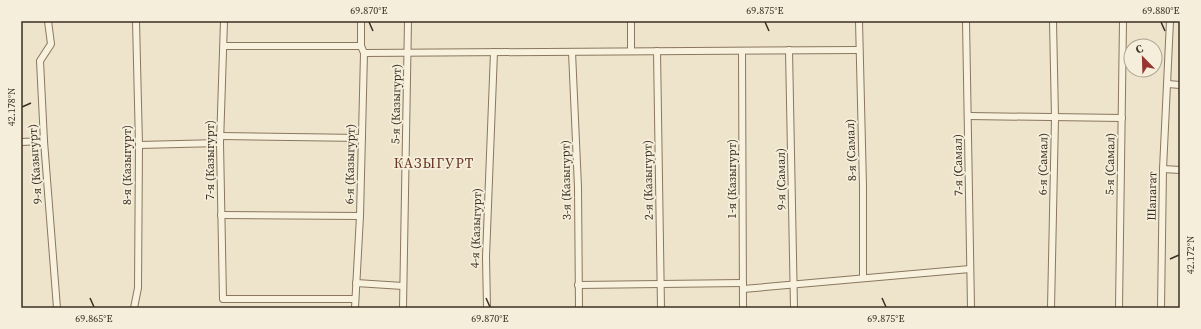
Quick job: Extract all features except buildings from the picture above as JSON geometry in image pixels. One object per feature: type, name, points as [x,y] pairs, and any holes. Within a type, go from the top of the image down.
[{"type":"street","name":"9-я (Казыгурт)","points":[[48,21],[51,44],[40,61],[44,141],[57,308]]},
{"type":"street","name":"8-я (Казыгурт)","points":[[134,308],[138,288],[139,145],[136,21]]},
{"type":"street","name":"7-я (Казыгурт)","points":[[224,21],[220,136],[223,299],[355,299]]},
{"type":"street","name":"6-я (Казыгурт)","points":[[355,308],[360,216],[364,53],[361,46],[361,21]]},
{"type":"street","name":"5-я (Казыгурт)","points":[[403,308],[408,21]]},
{"type":"street","points":[[631,21],[631,51]]},
{"type":"street","name":"8-я (Самал)","points":[[859,21],[863,186],[863,278]]},
{"type":"street","name":"7-я (Самал)","points":[[966,21],[969,116],[971,308]]},
{"type":"street","name":"6-я (Самал)","points":[[1051,308],[1055,118],[1053,21]]},
{"type":"street","name":"5-я (Самал)","points":[[1119,308],[1123,21]]},
{"type":"street","name":"Шапагат","points":[[1161,308],[1164,169],[1170,21]]},
{"type":"street","points":[[224,46],[361,46]]},
{"type":"street","name":"9-я (Самал)","points":[[789,50],[794,308]]},
{"type":"street","points":[[364,53],[859,50]]},
{"type":"street","name":"2-я (Казыгурт)","points":[[657,51],[661,308]]},
{"type":"street","name":"1-я (Казыгурт)","points":[[742,51],[743,308]]},
{"type":"street","name":"4-я (Казыгурт)","points":[[487,308],[486,257],[494,52]]},
{"type":"street","name":"3-я (Казыгурт)","points":[[572,52],[578,187],[579,308]]},
{"type":"street","points":[[1168,84],[1180,85]]},
{"type":"street","points":[[969,116],[1122,118]]},
{"type":"street","points":[[220,136],[362,138]]},
{"type":"street","points":[[21,142],[44,141]]},
{"type":"street","points":[[139,145],[220,143]]},
{"type":"street","points":[[1164,169],[1180,170]]},
{"type":"street","points":[[221,215],[360,216]]},
{"type":"street","points":[[578,285],[661,284],[743,286],[794,284],[970,269]]},
{"type":"street","points":[[356,283],[403,286]]},
{"type":"district","name":"КАЗЫГУРТ","points":[[434,163]]}]
